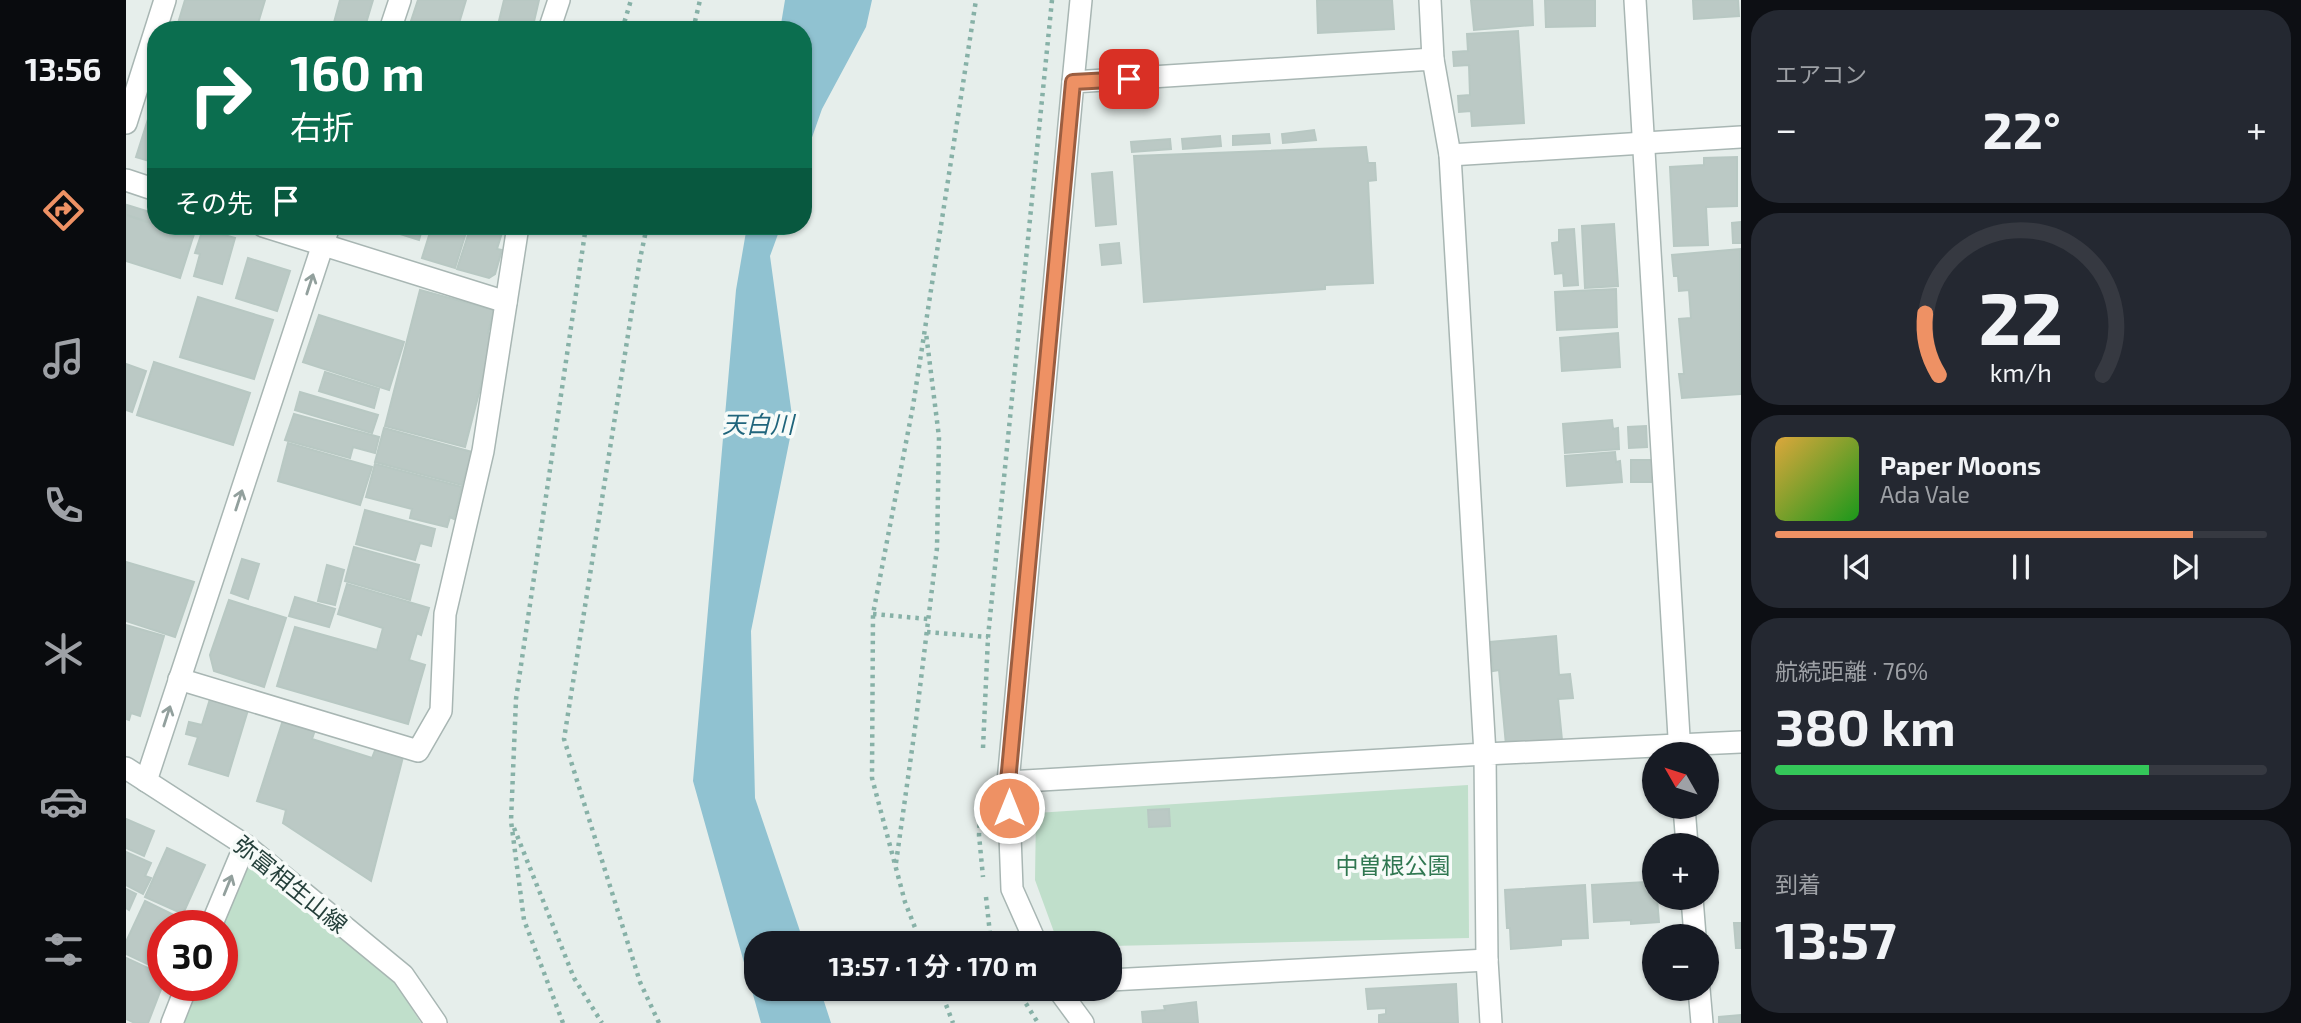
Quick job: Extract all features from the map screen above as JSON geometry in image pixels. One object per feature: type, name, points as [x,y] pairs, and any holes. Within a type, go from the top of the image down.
[{"type":"street","points":[[158,21],[165,0]]},
{"type":"street","points":[[393,21],[400,0]]},
{"type":"street","points":[[552,21],[559,0]]},
{"type":"street","points":[[1031,931],[1012,889],[1008,782],[1082,0]]},
{"type":"street","points":[[1430,0],[1433,59],[1450,155],[1485,754],[1491,1023]]},
{"type":"street","points":[[1635,0],[1680,742]]},
{"type":"street","points":[[126,123],[147,57]]},
{"type":"street","points":[[1073,82],[1433,59]]},
{"type":"street","points":[[1450,155],[1741,137]]},
{"type":"street","points":[[126,180],[147,187]]},
{"type":"street","points":[[179,679],[418,751],[441,711],[445,614],[483,451],[517,235]]},
{"type":"street","points":[[146,780],[326,236],[506,302]]},
{"type":"street","points":[[1719,745],[1741,743]]},
{"type":"street","points":[[1008,782],[1485,754],[1642,750]]},
{"type":"street","name":"弥富相生山線","points":[[126,768],[245,845],[403,975],[436,1023]]},
{"type":"street","points":[[218,910],[245,845]]},
{"type":"street","points":[[1122,979],[1488,960]]},
{"type":"street","points":[[172,1023],[181,1001]]},
{"type":"street","points":[[1067,1001],[1083,1023]]},
{"type":"street","points":[[1700,1001],[1702,1023]]},
{"type":"path","points":[[625,21],[631,0]]},
{"type":"path","points":[[695,21],[700,0]]},
{"type":"path","points":[[916,931],[905,902],[872,778],[873,614],[913,406],[976,0]]},
{"type":"path","points":[[983,756],[988,637],[1052,0]]},
{"type":"path","points":[[564,1023],[524,920],[511,821],[516,699],[585,235]]},
{"type":"path","points":[[646,235],[564,739],[640,982],[659,1023]]},
{"type":"path","points":[[896,867],[937,548],[939,437],[925,327]]},
{"type":"path","points":[[873,614],[928,620]]},
{"type":"path","points":[[927,632],[988,637]]},
{"type":"path","points":[[981,796],[979,835],[989,931]]},
{"type":"path","points":[[511,821],[574,978],[602,1023]]},
{"type":"path","points":[[945,1001],[953,1023]]},
{"type":"path","points":[[1024,1001],[1038,1023]]},
{"type":"green space","name":"中曽根公園","points":[[1468,785],[1469,938],[1122,946],[1122,931],[1054,931],[1035,880],[1036,813]]},
{"type":"green space","points":[[247,861],[394,980],[421,1023],[181,1023],[190,1001],[238,1001],[238,910],[228,910]]},
{"type":"water","points":[[785,0],[872,0],[866,27],[822,109],[812,137],[812,21],[782,21]]},
{"type":"water","name":"天白川","points":[[745,235],[778,235],[770,256],[793,423],[751,631],[755,798],[800,931],[744,931],[744,962],[693,781],[736,290]]},
{"type":"water","name":"天白川","points":[[755,1001],[824,1001],[831,1023],[761,1023]]},
{"type":"building","points":[[185,0],[265,0],[259,21],[179,21]]},
{"type":"building","points":[[340,0],[373,0],[367,21],[334,21]]},
{"type":"building","points":[[418,0],[466,0],[460,21],[411,21]]},
{"type":"building","points":[[504,0],[539,0],[534,21],[499,21]]},
{"type":"building","points":[[1317,0],[1392,0],[1394,29],[1318,33]]},
{"type":"building","points":[[1471,0],[1532,0],[1533,25],[1474,30]]},
{"type":"building","points":[[1545,0],[1595,0],[1595,26],[1546,27]]},
{"type":"building","points":[[1693,0],[1738,0],[1739,16],[1694,19]]},
{"type":"building","points":[[1518,31],[1524,123],[1472,126],[1471,111],[1459,112],[1458,96],[1470,95],[1469,65],[1454,66],[1453,52],[1468,51],[1467,34]]},
{"type":"building","points":[[147,122],[147,160],[136,157]]},
{"type":"building","points":[[1314,130],[1316,140],[1283,143],[1282,134]]},
{"type":"building","points":[[1269,134],[1270,143],[1233,145],[1233,136]]},
{"type":"building","points":[[1220,136],[1221,146],[1183,149],[1182,139]]},
{"type":"building","points":[[1170,139],[1171,149],[1132,152],[1131,142]]},
{"type":"building","points":[[1366,147],[1368,163],[1375,163],[1376,180],[1368,181],[1373,283],[1144,302],[1134,156]]},
{"type":"building","points":[[1737,157],[1737,206],[1706,207],[1708,245],[1674,246],[1670,167],[1704,165],[1704,158]]},
{"type":"building","points":[[1112,172],[1116,224],[1096,226],[1092,174]]},
{"type":"building","points":[[127,205],[147,211],[147,222],[126,215]]},
{"type":"building","points":[[126,215],[147,222],[147,235],[193,237],[180,278],[126,261]]},
{"type":"building","points":[[1741,222],[1741,243],[1733,243],[1732,223]]},
{"type":"building","points":[[1614,224],[1618,286],[1585,288],[1582,226]]},
{"type":"building","points":[[1574,229],[1578,285],[1564,286],[1563,273],[1555,274],[1552,243],[1559,242],[1559,230]]},
{"type":"building","points":[[201,235],[235,238],[222,284],[194,276],[200,254],[195,253]]},
{"type":"building","points":[[403,235],[420,235],[419,240]]},
{"type":"building","points":[[429,235],[465,235],[455,268],[422,258]]},
{"type":"building","points":[[468,235],[501,235],[497,249],[502,250],[495,274],[489,278],[457,269]]},
{"type":"building","points":[[1119,243],[1121,263],[1102,265],[1100,245]]},
{"type":"building","points":[[1740,249],[1741,394],[1682,398],[1679,374],[1684,374],[1679,319],[1691,318],[1689,290],[1679,291],[1672,255]]},
{"type":"building","points":[[248,258],[290,271],[277,311],[236,298]]},
{"type":"building","points":[[1616,289],[1617,327],[1557,330],[1555,292]]},
{"type":"building","points":[[420,290],[494,310],[488,333],[494,335],[465,447],[385,426]]},
{"type":"building","points":[[198,297],[273,320],[254,379],[180,357]]},
{"type":"building","points":[[319,315],[404,342],[389,390],[303,362]]},
{"type":"building","points":[[1618,333],[1620,367],[1562,371],[1560,338]]},
{"type":"building","points":[[154,362],[250,393],[233,445],[137,415]]},
{"type":"building","points":[[126,364],[146,371],[132,412],[126,410]]},
{"type":"building","points":[[325,372],[379,389],[374,408],[319,391]]},
{"type":"building","points":[[300,392],[378,415],[372,433],[295,410]]},
{"type":"building","points":[[294,414],[379,437],[375,453],[353,447],[350,458],[285,440]]},
{"type":"building","points":[[1612,420],[1613,429],[1618,428],[1619,449],[1565,453],[1563,424]]},
{"type":"building","points":[[1646,426],[1647,447],[1629,448],[1628,427]]},
{"type":"building","points":[[384,428],[472,452],[462,485],[375,462]]},
{"type":"building","points":[[288,443],[372,467],[360,505],[278,481]]},
{"type":"building","points":[[1615,452],[1616,462],[1620,461],[1622,482],[1567,486],[1565,456]]},
{"type":"building","points":[[1631,460],[1652,460],[1652,482],[1631,482]]},
{"type":"building","points":[[375,464],[462,487],[454,519],[450,517],[447,527],[410,518],[412,509],[366,497]]},
{"type":"building","points":[[365,510],[435,529],[431,546],[420,543],[415,560],[356,544]]},
{"type":"building","points":[[354,547],[419,565],[410,600],[345,581]]},
{"type":"building","points":[[242,559],[259,564],[248,599],[231,593]]},
{"type":"building","points":[[126,562],[194,582],[175,637],[126,621]]},
{"type":"building","points":[[327,565],[344,570],[335,605],[318,601]]},
{"type":"building","points":[[347,584],[429,608],[421,635],[417,633],[409,660],[425,665],[408,724],[277,686],[295,627],[377,650],[383,628],[338,614]]},
{"type":"building","points":[[295,597],[335,609],[329,627],[289,616]]},
{"type":"building","points":[[229,600],[286,618],[264,687],[214,671],[210,655]]},
{"type":"building","points":[[126,625],[164,636],[140,716],[131,713],[129,720],[126,719]]},
{"type":"building","points":[[1556,636],[1559,675],[1570,674],[1573,698],[1558,699],[1562,740],[1506,745],[1499,670],[1493,671],[1490,642]]},
{"type":"building","points":[[210,699],[248,710],[228,776],[189,764],[198,737],[186,734],[189,722],[202,725]]},
{"type":"building","points":[[283,720],[315,730],[312,739],[372,758],[376,748],[403,757],[371,881],[283,823],[286,810],[257,801]]},
{"type":"building","points":[[1169,809],[1170,826],[1149,827],[1148,810]]},
{"type":"building","points":[[126,819],[154,831],[144,856],[126,848]]},
{"type":"building","points":[[167,848],[205,865],[185,910],[174,910],[145,897]]},
{"type":"building","points":[[126,852],[151,863],[145,876],[151,878],[143,894],[126,885]]},
{"type":"building","points":[[1642,882],[1642,910],[1658,910],[1659,922],[1594,922],[1592,885]]},
{"type":"building","points":[[1585,885],[1588,938],[1561,939],[1561,945],[1511,949],[1505,890]]},
{"type":"building","points":[[126,889],[136,894],[129,910],[126,908]]},
{"type":"building","points":[[145,901],[164,910],[147,910],[147,964],[126,954],[126,942]]},
{"type":"building","points":[[1734,923],[1741,923],[1741,948],[1736,948]]},
{"type":"building","points":[[126,958],[147,968],[147,1001],[156,1001],[148,1023],[135,1023],[126,1019]]},
{"type":"building","points":[[1456,984],[1458,1023],[1379,1023],[1379,1015],[1386,1014],[1386,1008],[1368,1009],[1366,989]]},
{"type":"building","points":[[1196,1002],[1198,1023],[1143,1023],[1142,1012],[1165,1010],[1164,1006]]},
{"type":"building","points":[[1741,1015],[1741,1023],[1719,1023],[1719,1017]]},
{"type":"route","points":[[1009,808],[1008,782],[1073,82],[1129,79]]}]
